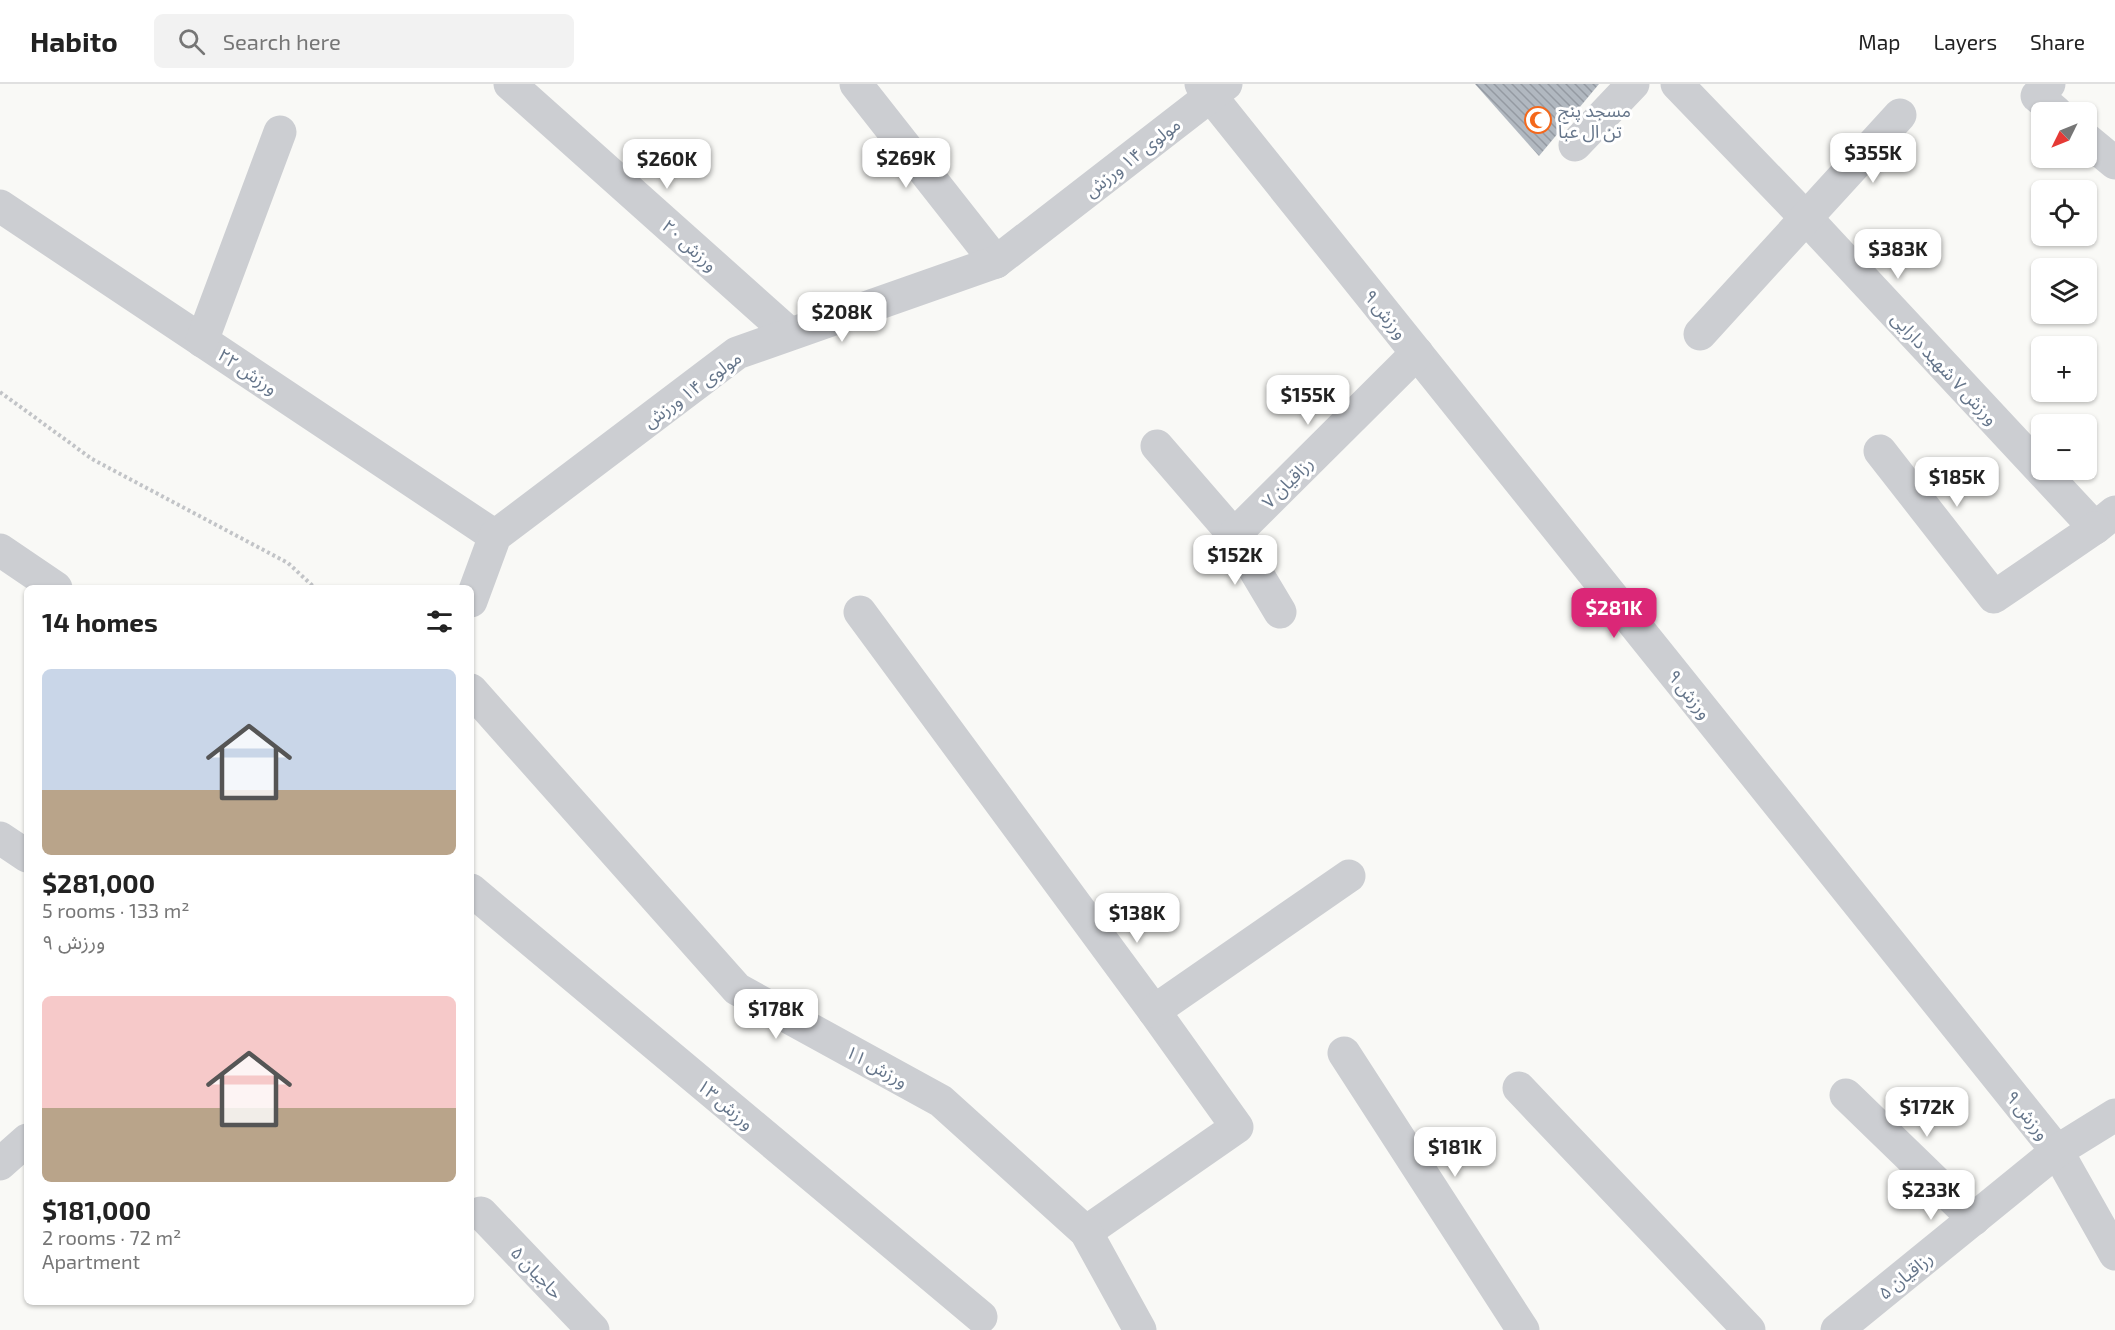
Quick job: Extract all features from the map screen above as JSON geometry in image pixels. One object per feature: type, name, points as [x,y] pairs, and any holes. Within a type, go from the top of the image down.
[{"type":"street","name":"ورزش ۲۰","points":[[510,84],[790,334]]},
{"type":"street","points":[[856,84],[996,262]]},
{"type":"street","points":[[1575,145],[1634,84]]},
{"type":"street","name":"ورزش ۷ شهید دارایی","points":[[1677,84],[1807,219],[2105,520]]},
{"type":"street","points":[[2044,102],[2037,96],[2049,84]]},
{"type":"street","name":"مولوی ۱۴ ورزش","points":[[495,536],[737,353],[996,262],[1212,88]]},
{"type":"street","name":"ورزش ۹","points":[[1212,88],[1417,353],[2057,1151],[2115,1254]]},
{"type":"street","points":[[1700,334],[1900,115]]},
{"type":"street","points":[[202,340],[280,132]]},
{"type":"street","points":[[2097,148],[2115,164]]},
{"type":"street","name":"ورزش ۲۲","points":[[0,206],[495,536]]},
{"type":"street","name":"رزاقیان ۷","points":[[1234,535],[1417,353]]},
{"type":"street","points":[[1157,446],[1234,535],[1281,612]]},
{"type":"street","points":[[1880,451],[1994,597],[2105,520]]},
{"type":"street","points":[[474,593],[495,536]]},
{"type":"street","points":[[0,550],[52,585]]},
{"type":"street","points":[[860,612],[1237,1127],[1086,1232]]},
{"type":"street","name":"ورزش ۱۱","points":[[474,693],[737,989],[941,1101],[1086,1232],[1140,1330]]},
{"type":"street","points":[[0,838],[24,854]]},
{"type":"street","points":[[1154,1011],[1349,876]]},
{"type":"street","name":"ورزش ۱۳","points":[[474,893],[981,1317]]},
{"type":"street","points":[[1344,1053],[1523,1330]]},
{"type":"street","points":[[1519,1088],[1749,1330]]},
{"type":"street","points":[[1846,1095],[1974,1219]]},
{"type":"street","name":"رزاقیان ۵","points":[[1837,1330],[2057,1151],[2115,1115]]},
{"type":"street","name":"حاجیان ۵","points":[[481,1213],[593,1330]]},
{"type":"path","points":[[0,392],[92,459],[288,564],[312,585]]},
{"type":"building","name":"مسجد پنج تن ال عبا","points":[[1475,84],[1599,84],[1539,156]]},
{"type":"place","name":"مسجد پنج تن ال عبا","points":[[1538,120]]}]
